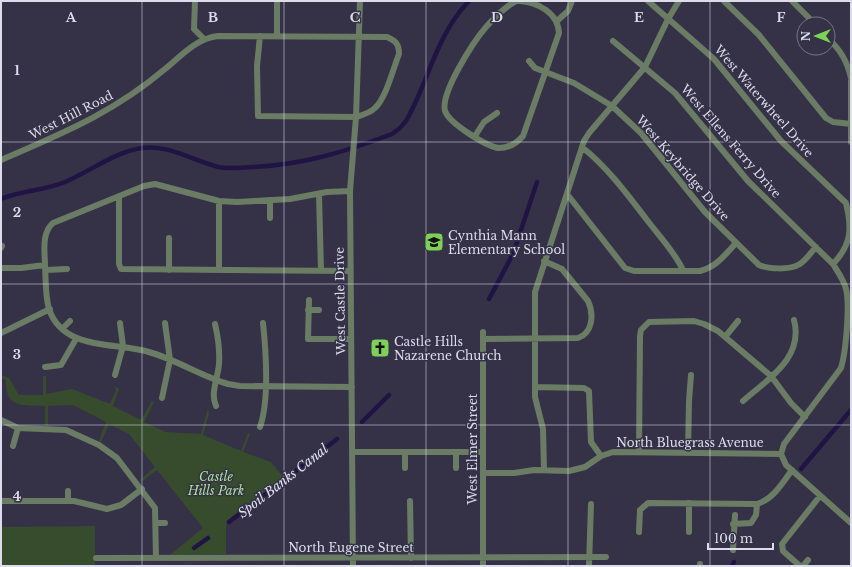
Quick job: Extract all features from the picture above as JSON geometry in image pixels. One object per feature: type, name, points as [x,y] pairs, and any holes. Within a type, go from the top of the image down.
[{"type":"street","points":[[195,1],[194,26],[197,33],[204,39]]},
{"type":"street","points":[[277,1],[277,36]]},
{"type":"street","points":[[360,1],[360,37]]},
{"type":"street","points":[[518,1],[544,8],[550,12],[557,21],[559,27],[558,39],[523,136],[518,142],[510,146],[500,148],[491,146],[454,123],[445,110],[446,95],[466,55],[486,28],[518,1]]},
{"type":"street","points":[[557,21],[568,11],[572,1]]},
{"type":"street","name":"West Waterwheel Drive","points":[[648,1],[714,59],[781,140],[846,203],[850,216],[849,243],[834,264]]},
{"type":"street","points":[[544,470],[544,440],[537,408],[535,387],[535,292],[582,147],[589,133],[645,67],[668,19],[679,1]]},
{"type":"street","points":[[724,1],[759,35],[826,118],[833,122],[851,124]]},
{"type":"street","points":[[792,1],[807,16]]},
{"type":"street","name":"West Hill Road","points":[[1,160],[77,127],[107,111],[139,91],[204,39],[218,36],[387,37],[395,40],[399,46],[399,54],[380,102],[371,111],[356,117]]},
{"type":"street","points":[[260,36],[257,66],[258,116],[356,117]]},
{"type":"street","name":"West Castle Drive","points":[[353,566],[350,191],[354,153],[360,37]]},
{"type":"street","name":"West Ellens Ferry Drive","points":[[613,41],[645,67],[690,110],[748,181],[834,264],[842,277],[846,290],[846,353],[841,368],[784,444],[781,454]]},
{"type":"street","points":[[836,46],[848,64],[851,78]]},
{"type":"street","name":"West Keybridge Drive","points":[[529,61],[535,68],[574,83],[612,106],[641,133],[705,212],[756,263],[764,267],[790,267],[799,265],[816,247]]},
{"type":"street","points":[[851,81],[851,142]]},
{"type":"street","points":[[475,136],[484,122],[497,112]]},
{"type":"street","points":[[582,147],[599,161],[616,180],[675,255],[683,270]]},
{"type":"street","points":[[350,191],[270,200],[237,202],[219,201],[155,184],[144,186],[60,220],[50,226],[46,233],[45,267],[50,309],[62,329],[76,339],[90,343],[123,346],[150,352],[216,380],[240,386],[352,387]]},
{"type":"street","points":[[319,194],[321,271]]},
{"type":"street","points":[[567,194],[625,268],[634,271],[700,271],[709,269],[736,243]]},
{"type":"street","points":[[119,196],[119,264],[121,269],[350,271]]},
{"type":"street","points":[[270,200],[270,218]]},
{"type":"street","points":[[219,201],[219,270]]},
{"type":"street","points":[[169,238],[169,270]]},
{"type":"street","points":[[483,339],[578,338],[585,336],[590,330],[591,307],[588,301],[562,269],[544,261]]},
{"type":"street","points":[[1,268],[45,267],[67,270]]},
{"type":"street","points":[[309,300],[308,339],[351,339]]},
{"type":"street","points":[[1,333],[50,309]]},
{"type":"street","points":[[308,310],[319,310]]},
{"type":"street","points":[[725,337],[738,320]]},
{"type":"street","points":[[743,401],[790,357],[794,348],[796,331],[794,320]]},
{"type":"street","points":[[639,452],[640,336],[644,325],[653,322],[694,321],[704,324],[725,337],[771,376],[790,403],[805,417]]},
{"type":"street","points":[[62,329],[70,322]]},
{"type":"street","points":[[115,375],[123,346],[120,323]]},
{"type":"street","points":[[162,398],[170,360],[165,323]]},
{"type":"street","points":[[260,427],[264,414],[265,353],[263,323]]},
{"type":"street","points":[[215,324],[219,349],[213,400],[216,406]]},
{"type":"street","name":"West Elmer Street","points":[[483,566],[484,332]]},
{"type":"street","points":[[45,367],[61,365],[76,339]]},
{"type":"street","points":[[688,453],[691,375]]},
{"type":"street","points":[[535,387],[584,388],[589,391],[591,442],[601,456]]},
{"type":"street","points":[[1,420],[18,428],[59,429],[82,436],[106,449],[117,458],[155,508],[156,558]]},
{"type":"street","points":[[13,446],[18,428]]},
{"type":"street","points":[[352,452],[483,452]]},
{"type":"street","points":[[405,452],[405,468]]},
{"type":"street","points":[[456,452],[456,468]]},
{"type":"street","name":"North Bluegrass Avenue","points":[[483,473],[544,470],[569,471],[585,467],[601,456],[613,452],[781,454]]},
{"type":"street","points":[[781,454],[786,465],[851,523]]},
{"type":"street","points":[[639,532],[639,515],[643,506],[648,503],[757,504],[765,502],[772,496],[792,470]]},
{"type":"street","points":[[1,501],[68,501],[108,509],[121,505],[142,489]]},
{"type":"street","points":[[68,491],[68,501]]},
{"type":"street","points":[[800,566],[783,552],[782,544],[820,496]]},
{"type":"street","points":[[410,501],[411,558]]},
{"type":"street","points":[[688,503],[688,532]]},
{"type":"street","points":[[589,566],[591,504]]},
{"type":"street","points":[[733,524],[751,523],[756,515],[757,504]]},
{"type":"street","points":[[733,550],[733,524],[735,515]]},
{"type":"street","points":[[156,523],[165,523]]},
{"type":"street","name":"North Eugene Street","points":[[96,558],[606,557]]},
{"type":"street","points":[[196,558],[196,566]]},
{"type":"street","points":[[803,566],[808,560]]},
{"type":"green space","name":"Castle Hills Park","points":[[1,375],[9,378],[19,395],[43,395],[43,376],[46,376],[46,394],[72,389],[110,404],[116,390],[115,386],[119,389],[113,406],[141,420],[152,401],[154,402],[144,422],[166,432],[201,434],[208,408],[209,413],[203,435],[241,451],[248,433],[250,434],[243,452],[271,462],[284,478],[226,524],[226,554],[170,555],[203,528],[157,470],[141,482],[140,480],[155,467],[129,434],[109,424],[101,442],[99,441],[106,422],[73,405],[48,406],[48,426],[45,426],[45,406],[29,406],[17,404],[12,401],[6,389],[6,380],[1,378]]},
{"type":"green space","points":[[95,526],[95,566],[1,566],[1,527]]},
{"type":"waterway","points":[[1,199],[57,185],[75,178],[122,153],[142,148],[161,148],[218,167],[239,168],[288,164],[340,152],[392,134],[406,121],[448,28],[469,1]]},
{"type":"waterway","name":"Spoil Banks Canal","points":[[489,299],[513,254],[537,182]]},
{"type":"waterway","points":[[362,422],[389,395]]},
{"type":"waterway","points":[[801,469],[851,410]]},
{"type":"waterway","name":"Spoil Banks Canal","points":[[229,522],[337,439]]},
{"type":"waterway","points":[[194,548],[208,538]]},
{"type":"waterway","points":[[732,566],[734,562]]},
{"type":"place","name":"Cynthia Mann Elementary School","points":[[434,242]]},
{"type":"place","name":"Castle Hills Nazarene Church","points":[[380,348]]}]
